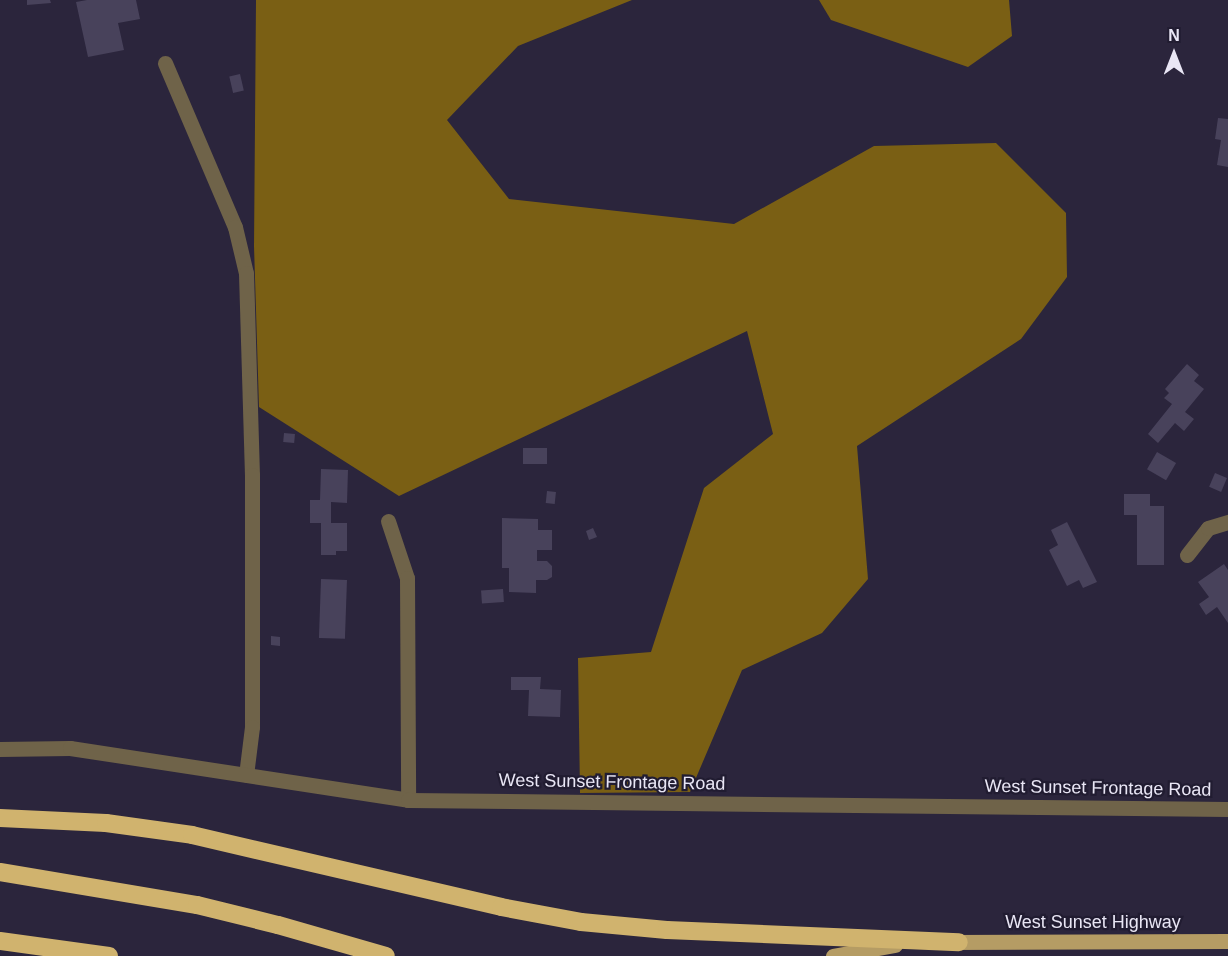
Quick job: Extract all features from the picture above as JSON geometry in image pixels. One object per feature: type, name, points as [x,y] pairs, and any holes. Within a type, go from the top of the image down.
[{"type":"highway","points":[[0,818],[106,823],[192,835],[501,907],[581,922],[667,930],[959,942]]},
{"type":"highway","points":[[0,872],[197,905],[386,956]]},
{"type":"highway","points":[[0,941],[109,956]]},
{"type":"main road","name":"West Sunset Highway","points":[[833,956],[882,947],[959,942],[1228,940]]},
{"type":"street","points":[[165,63],[235,227],[246,273],[252,475],[252,727],[246,775]]},
{"type":"street","points":[[388,521],[407,578],[408,800]]},
{"type":"street","points":[[1187,555],[1208,528],[1228,522]]},
{"type":"street","name":"West Sunset Frontage Road","points":[[0,749],[70,748],[408,800],[1228,809]]},
{"type":"shaded area","points":[[256,0],[632,0],[518,46],[447,120],[509,199],[734,224],[874,146],[996,143],[1066,213],[1067,277],[1021,339],[857,446],[868,579],[822,633],[742,670],[690,792],[580,793],[578,658],[651,652],[704,488],[773,434],[747,331],[399,496],[259,407],[254,246]]},
{"type":"shaded area","points":[[819,0],[1009,0],[1012,36],[968,67],[831,20]]},
{"type":"building","points":[[27,0],[50,0],[51,3],[27,5]]},
{"type":"building","points":[[136,0],[140,19],[118,23],[124,50],[88,57],[76,2]]},
{"type":"building","points":[[240,74],[244,91],[233,93],[229,76]]},
{"type":"building","points":[[1218,118],[1228,119],[1228,167],[1217,165],[1221,140],[1215,139]]},
{"type":"building","points":[[1187,364],[1199,375],[1194,381],[1204,389],[1185,412],[1194,419],[1184,431],[1175,423],[1158,443],[1148,434],[1172,404],[1164,398],[1169,393],[1165,389]]},
{"type":"building","points":[[284,433],[295,434],[294,443],[283,442]]},
{"type":"building","points":[[523,448],[547,448],[547,464],[523,464]]},
{"type":"building","points":[[1157,452],[1176,463],[1166,480],[1147,469]]},
{"type":"building","points":[[321,469],[348,470],[347,503],[331,502],[331,523],[347,523],[347,551],[336,551],[336,555],[321,555],[321,523],[310,523],[310,500],[320,500]]},
{"type":"building","points":[[1215,473],[1227,478],[1221,492],[1209,487]]},
{"type":"building","points":[[547,491],[556,492],[555,504],[546,503]]},
{"type":"building","points":[[1124,494],[1150,494],[1150,506],[1164,506],[1164,565],[1137,565],[1137,515],[1124,515]]},
{"type":"building","points":[[502,518],[538,519],[538,530],[552,530],[552,550],[537,550],[537,561],[547,561],[552,566],[552,577],[547,580],[536,580],[536,593],[509,592],[509,568],[502,568]]},
{"type":"building","points":[[1067,522],[1097,582],[1083,588],[1079,580],[1067,586],[1049,550],[1058,545],[1051,530]]},
{"type":"building","points":[[593,528],[597,537],[589,540],[586,531]]},
{"type":"building","points":[[1224,564],[1228,570],[1228,623],[1217,607],[1206,615],[1199,604],[1209,597],[1198,582]]},
{"type":"building","points":[[321,579],[347,580],[345,639],[319,638]]},
{"type":"building","points":[[503,589],[504,602],[482,604],[481,591]]},
{"type":"building","points":[[271,636],[280,637],[280,646],[271,645]]},
{"type":"building","points":[[511,677],[541,677],[540,689],[561,690],[560,717],[528,716],[529,690],[511,690]]}]
